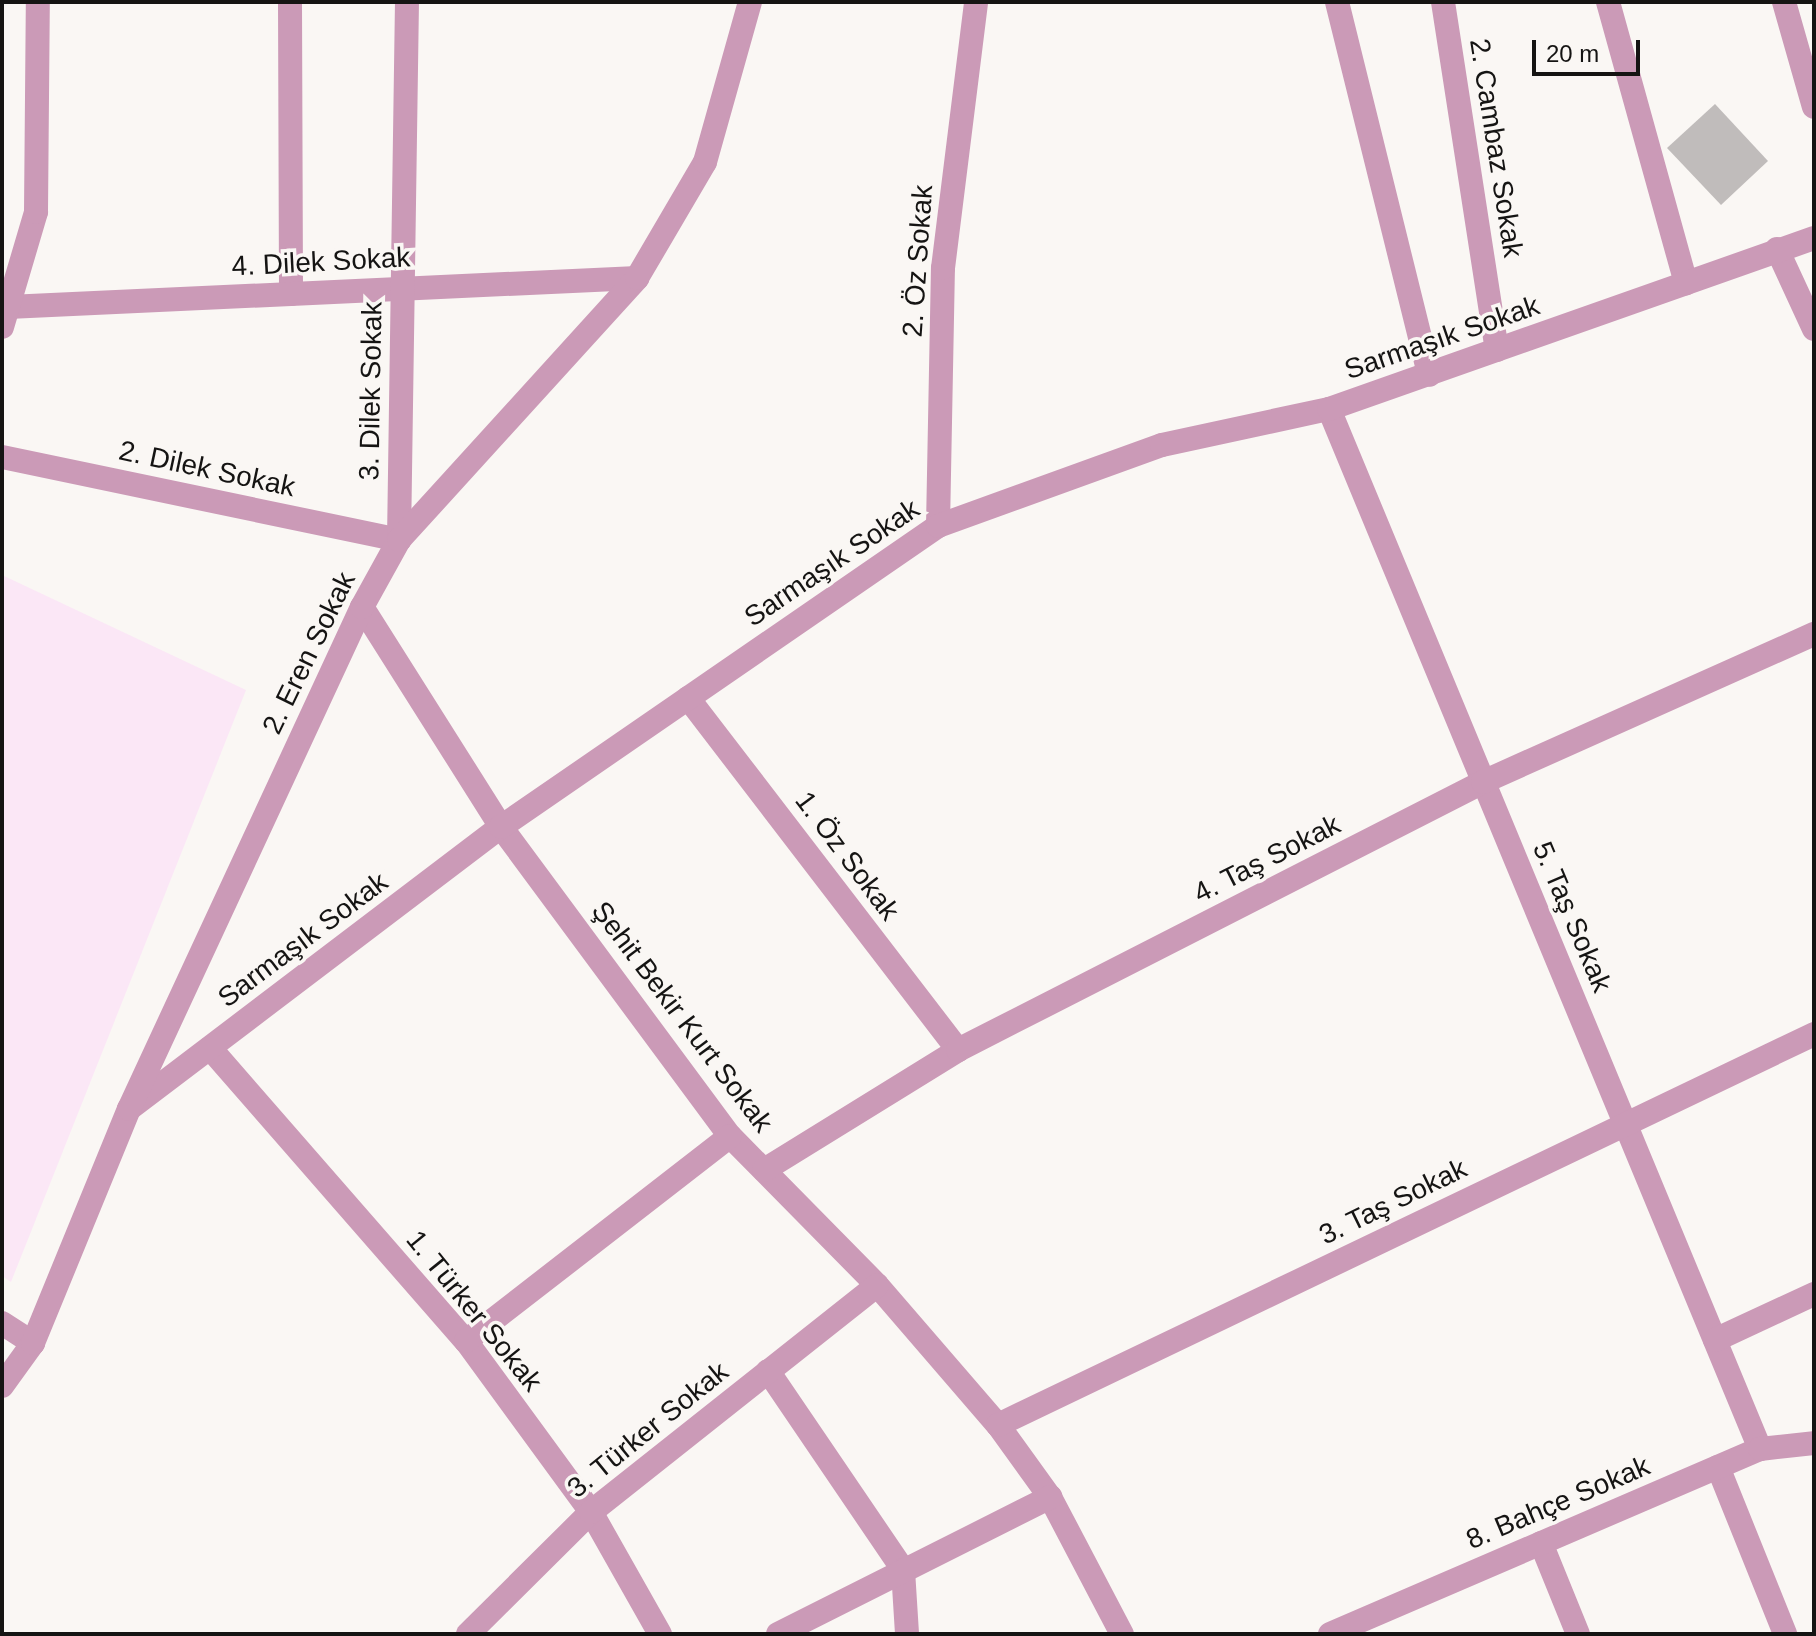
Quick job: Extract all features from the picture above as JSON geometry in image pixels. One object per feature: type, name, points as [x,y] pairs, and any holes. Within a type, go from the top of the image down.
[{"type":"street","points":[[5,317],[36,212],[38,2]]},
{"type":"street","points":[[290,2],[291,294]]},
{"type":"street","name":"3. Dilek Sokak","points":[[399,540],[407,2]]},
{"type":"street","name":"2. Eren Sokak","points":[[2,1386],[33,1343],[129,1109],[362,607],[399,540],[637,278],[705,162],[750,2]]},
{"type":"street","points":[[1337,2],[1429,375]]},
{"type":"street","name":"2. Cambaz Sokak","points":[[1443,2],[1497,350]]},
{"type":"street","points":[[1608,2],[1686,283]]},
{"type":"street","points":[[1784,2],[1814,107]]},
{"type":"street","name":"2. Öz Sokak","points":[[938,526],[943,268],[983,4]]},
{"type":"street","name":"Sarmaşık Sokak","points":[[129,1109],[501,827],[938,526],[1162,445],[1329,409],[1814,238]]},
{"type":"street","points":[[1777,249],[1814,329]]},
{"type":"street","name":"4. Dilek Sokak","points":[[5,317],[291,294],[637,278]]},
{"type":"street","name":"5. Taş Sokak","points":[[1329,409],[1760,1449]]},
{"type":"street","name":"2. Dilek Sokak","points":[[2,457],[399,540]]},
{"type":"street","name":"Şehit Bekir Kurt Sokak","points":[[362,607],[501,827],[730,1136],[877,1285],[998,1425],[1050,1497],[1122,1634]]},
{"type":"street","name":"4. Taş Sokak","points":[[764,1170],[958,1050],[1483,782],[1814,634]]},
{"type":"street","name":"1. Öz Sokak","points":[[688,698],[958,1050]]},
{"type":"street","name":"3. Taş Sokak","points":[[998,1425],[1814,1034]]},
{"type":"street","name":"1. Türker Sokak","points":[[210,1048],[466,1341],[591,1512],[660,1634]]},
{"type":"street","points":[[466,1341],[730,1136]]},
{"type":"street","name":"3. Türker Sokak","points":[[468,1634],[591,1512],[877,1285]]},
{"type":"street","points":[[1715,1340],[1814,1294]]},
{"type":"street","points":[[2,1323],[33,1343]]},
{"type":"street","points":[[768,1371],[903,1570],[907,1634]]},
{"type":"street","name":"8. Bahçe Sokak","points":[[1330,1634],[1760,1449],[1814,1443]]},
{"type":"street","points":[[1718,1467],[1785,1634]]},
{"type":"street","points":[[778,1634],[1050,1497]]},
{"type":"street","points":[[1541,1543],[1578,1634]]},
{"type":"shaded area","points":[[2,575],[246,690],[11,1282],[2,1276]]},
{"type":"building","points":[[1715,104],[1768,161],[1721,205],[1667,148]]}]
